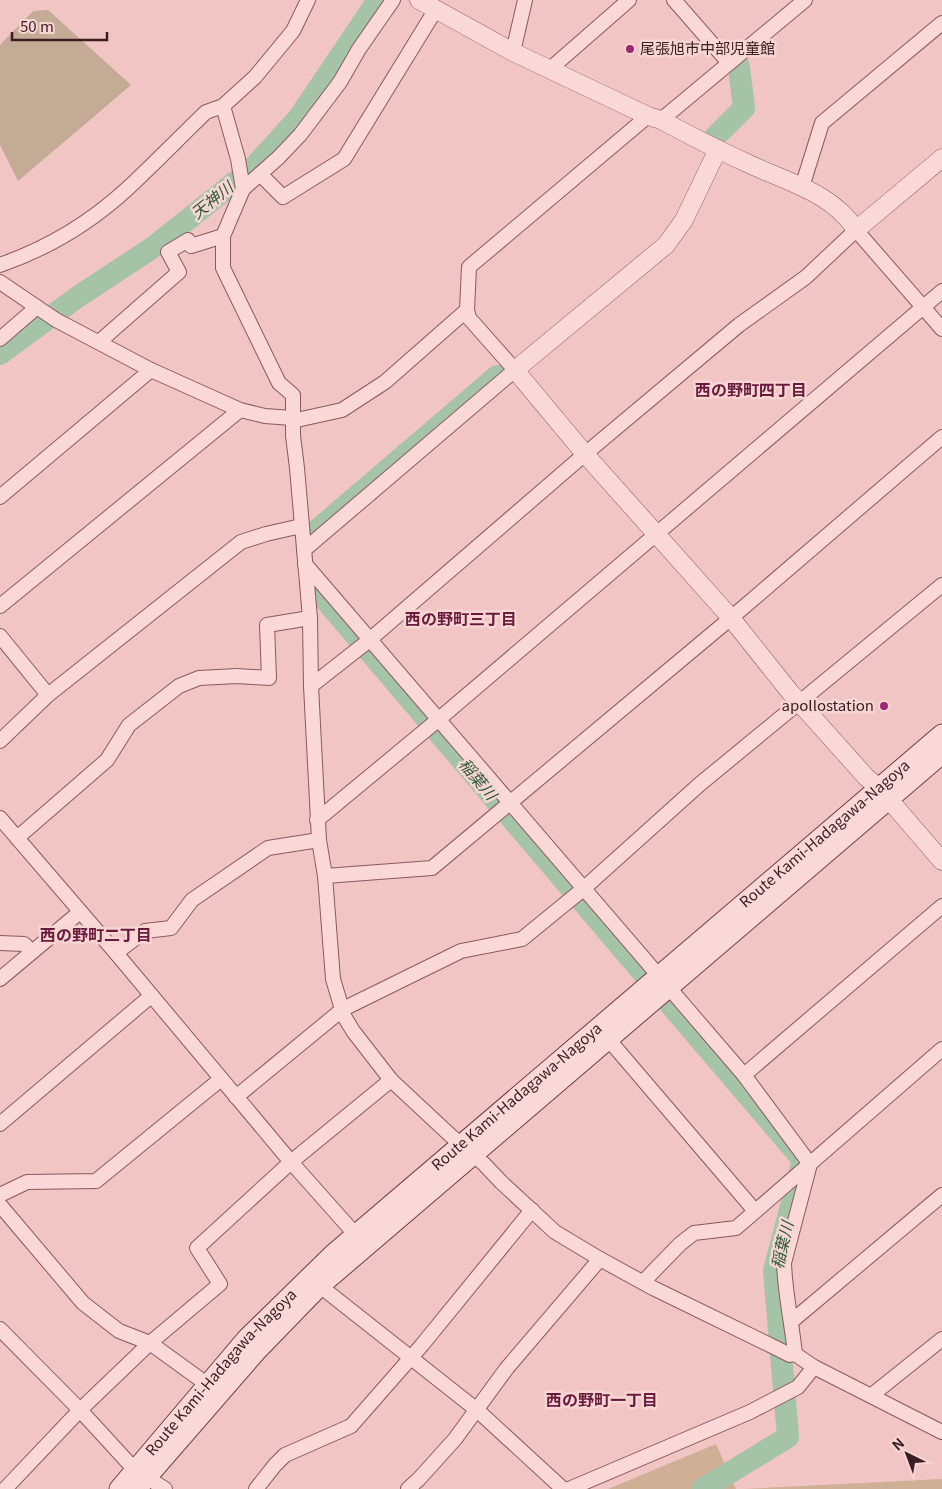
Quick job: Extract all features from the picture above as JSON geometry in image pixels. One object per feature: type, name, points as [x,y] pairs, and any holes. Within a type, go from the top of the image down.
[{"type":"main road","name":"Route Kami-Hadagawa-Nagoya","points":[[119,1489],[140,1479],[256,1352],[320,1286],[468,1150],[884,794],[942,734]]},
{"type":"main road","name":"Route Kami-Hadagawa-Nagoya","points":[[884,794],[942,754]]},
{"type":"main road","name":"Route Kami-Hadagawa-Nagoya","points":[[140,1479],[208,1385],[247,1338],[286,1298],[355,1234],[468,1150],[609,1040],[665,982]]},
{"type":"street","points":[[0,265],[55,240],[86,221],[126,190],[206,112],[223,106],[255,77],[293,30],[308,0]]},
{"type":"street","points":[[393,0],[322,109],[300,135],[243,188],[223,236],[223,268],[279,383],[293,395],[292,420],[310,618],[318,840],[325,876],[333,979],[344,1016],[353,1031],[391,1080],[555,1232],[600,1260],[774,1347],[793,1354],[814,1367],[942,1432]]},
{"type":"street","points":[[419,0],[513,52],[827,200],[847,216],[856,230],[942,330]]},
{"type":"street","points":[[513,52],[526,0]]},
{"type":"street","points":[[550,69],[629,0]]},
{"type":"street","points":[[674,0],[730,63]]},
{"type":"street","points":[[805,0],[730,63],[654,118],[469,267],[467,310],[469,318],[731,618],[800,703],[866,777],[884,794],[942,861]]},
{"type":"street","points":[[260,174],[283,197],[344,159],[436,10]]},
{"type":"street","points":[[802,187],[822,123],[942,23]]},
{"type":"street","points":[[223,106],[238,159],[243,188]]},
{"type":"street","points":[[304,550],[515,370],[666,245],[684,220],[718,149]]},
{"type":"street","points":[[311,686],[365,644],[739,325],[806,276],[856,230],[942,158]]},
{"type":"street","points":[[99,342],[179,272],[168,252],[188,240],[191,246],[223,236]]},
{"type":"street","points":[[0,282],[56,320],[151,370],[240,410],[292,420],[342,410],[385,382],[467,310]]},
{"type":"street","points":[[317,820],[438,720],[942,291]]},
{"type":"street","points":[[0,339],[38,307]]},
{"type":"street","points":[[0,497],[151,370]]},
{"type":"street","points":[[0,606],[240,410]]},
{"type":"street","points":[[325,876],[432,868],[731,618],[942,436]]},
{"type":"street","points":[[0,741],[48,695],[240,542],[301,526]]},
{"type":"street","points":[[305,564],[365,644],[438,720],[505,807],[579,892],[665,982],[744,1075],[808,1165],[784,1263],[784,1280],[792,1320],[793,1354]]},
{"type":"street","points":[[236,1097],[343,1010],[461,951],[522,939],[579,892],[700,784],[942,585]]},
{"type":"street","points":[[17,838],[107,760],[129,725],[179,686],[198,678],[237,676],[269,678],[267,625],[310,618]]},
{"type":"street","points":[[0,636],[48,695]]},
{"type":"street","points":[[0,818],[116,952],[220,1079],[355,1234]]},
{"type":"street","points":[[116,952],[145,931],[171,928],[192,900],[268,848],[318,840]]},
{"type":"street","points":[[744,1075],[942,906]]},
{"type":"street","points":[[0,979],[80,912]]},
{"type":"street","points":[[0,943],[24,944],[32,952]]},
{"type":"street","points":[[0,1124],[151,996]]},
{"type":"street","points":[[609,1040],[755,1211]]},
{"type":"street","points":[[643,1282],[680,1244],[694,1233],[736,1228],[942,1049]]},
{"type":"street","points":[[0,1195],[27,1182],[96,1181],[220,1079]]},
{"type":"street","points":[[5,1489],[80,1410],[150,1343],[220,1284],[198,1248],[291,1162],[391,1080]]},
{"type":"street","points":[[792,1320],[942,1195]]},
{"type":"street","points":[[0,1205],[83,1303],[119,1331],[150,1343],[208,1385]]},
{"type":"street","points":[[256,1489],[275,1465],[286,1455],[351,1426],[365,1412],[532,1210]]},
{"type":"street","points":[[408,1489],[455,1439],[507,1368],[600,1260]]},
{"type":"street","points":[[320,1286],[477,1410],[563,1489]]},
{"type":"street","points":[[1,1332],[80,1410],[140,1479],[165,1489]]},
{"type":"street","points":[[872,1396],[940,1342]]},
{"type":"street","points":[[569,1489],[750,1412],[798,1387],[814,1367]]},
{"type":"shaded area","points":[[48,10],[131,85],[18,181],[0,145],[0,45],[33,11]]},
{"type":"shaded area","points":[[716,1444],[736,1489],[608,1489]]},
{"type":"shaded area","points":[[942,1479],[942,1489],[744,1489]]},
{"type":"waterway","name":"天神川","points":[[0,354],[79,296],[152,248],[255,166],[300,116],[378,0]]},
{"type":"waterway","name":"稲葉川","points":[[713,139],[744,108],[739,67]]},
{"type":"waterway","name":"稲葉川","points":[[309,537],[497,376]]},
{"type":"waterway","name":"稲葉川","points":[[311,583],[644,974]]},
{"type":"waterway","name":"稲葉川","points":[[669,1003],[803,1160],[774,1271],[788,1437],[703,1489]]},
{"type":"place","name":"尾張旭市中部児童館","points":[[630,49]]},
{"type":"place","name":"apollostation","points":[[884,706]]},
{"type":"district","name":"西の野町四丁目","points":[[751,390]]},
{"type":"district","name":"西の野町三丁目","points":[[461,619]]},
{"type":"district","name":"西の野町二丁目","points":[[96,935]]},
{"type":"district","name":"西の野町一丁目","points":[[602,1400]]}]
